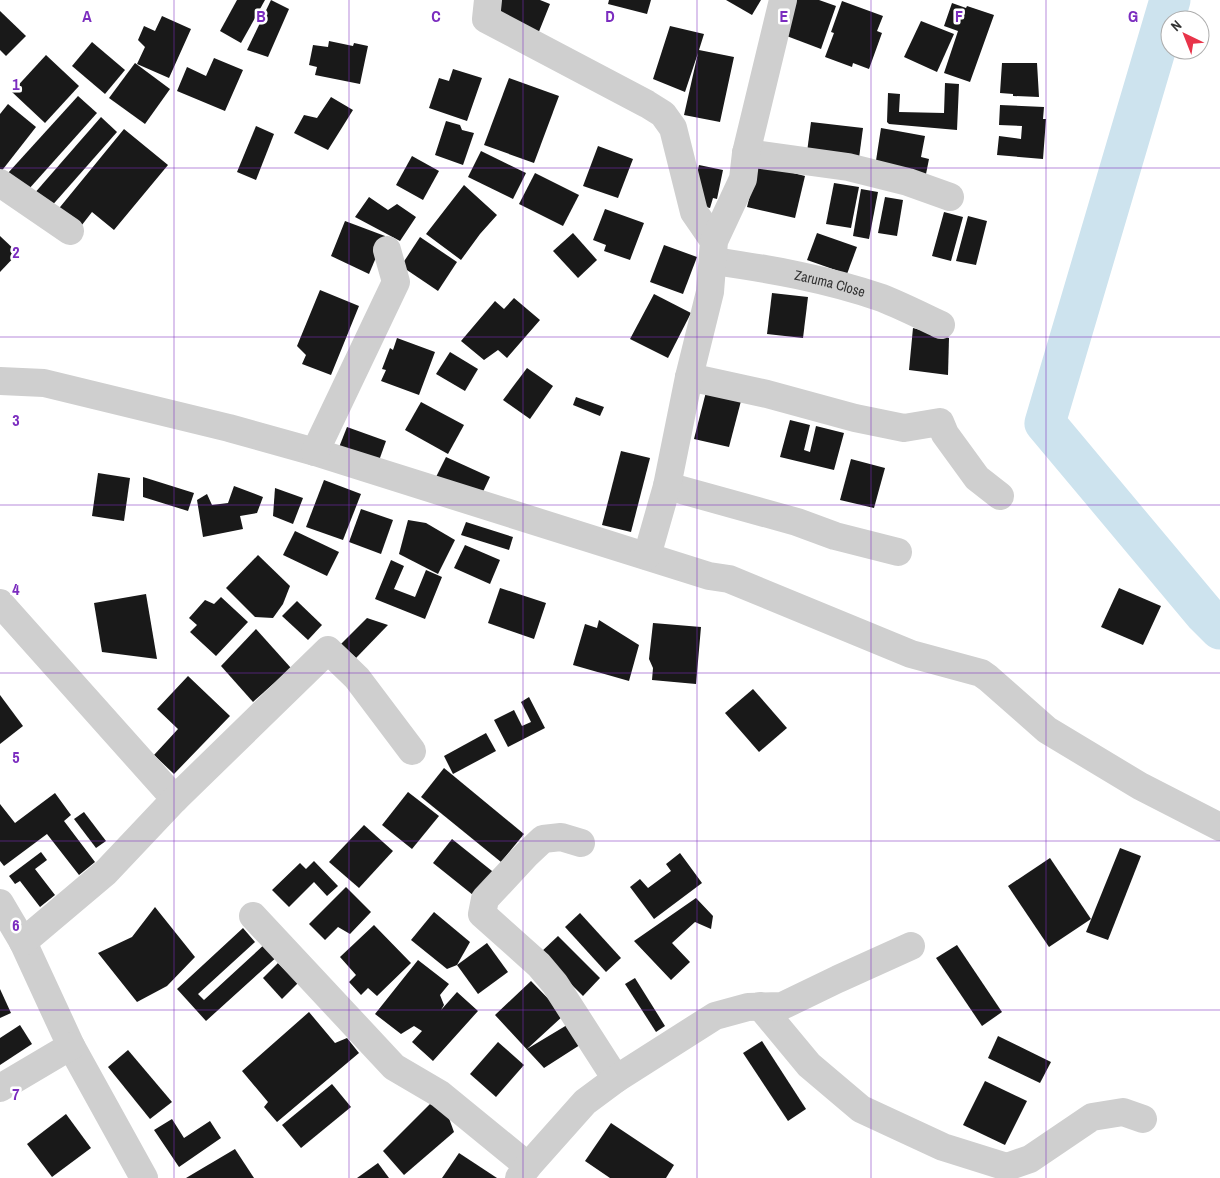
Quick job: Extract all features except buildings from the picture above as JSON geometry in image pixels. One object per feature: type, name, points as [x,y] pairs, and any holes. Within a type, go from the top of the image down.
[{"type":"street","points":[[488,0],[486,19],[663,114],[673,128],[694,212],[713,251]]},
{"type":"street","points":[[647,556],[667,486],[689,377],[710,292],[713,251],[743,179],[746,153],[783,0]]},
{"type":"street","points":[[746,153],[848,167],[908,182],[950,198]]},
{"type":"street","points":[[0,182],[70,232]]},
{"type":"street","points":[[315,452],[396,282],[387,250]]},
{"type":"street","name":"Zaruma Close","points":[[713,251],[750,266],[819,280],[882,298],[941,325]]},
{"type":"street","points":[[689,377],[767,394],[855,418],[904,428],[940,422],[945,434],[978,478],[1000,496]]},
{"type":"street","points":[[0,381],[44,383],[229,428],[315,452],[709,576],[729,579],[912,654],[981,673],[1047,730],[1140,786],[1220,827]]},
{"type":"street","points":[[667,486],[797,522],[836,536],[898,552]]},
{"type":"street","points":[[0,602],[176,798]]},
{"type":"street","points":[[23,942],[106,872],[176,798],[328,650],[357,678],[412,751]]},
{"type":"street","points":[[581,843],[561,837],[543,839],[485,899],[482,914],[539,965],[555,984],[616,1079]]},
{"type":"street","points":[[0,903],[23,942],[71,1046],[144,1178]]},
{"type":"street","points":[[253,916],[394,1066],[440,1094],[524,1172],[585,1102],[616,1079],[715,1016],[748,1007],[782,1006],[911,946]]},
{"type":"street","points":[[760,1006],[809,1065],[861,1109],[943,1147],[1007,1168],[1030,1159],[1092,1117],[1123,1112],[1143,1119]]},
{"type":"street","points":[[0,1088],[71,1046]]},
{"type":"waterway","points":[[1170,0],[1045,423],[1205,614],[1220,629]]}]
